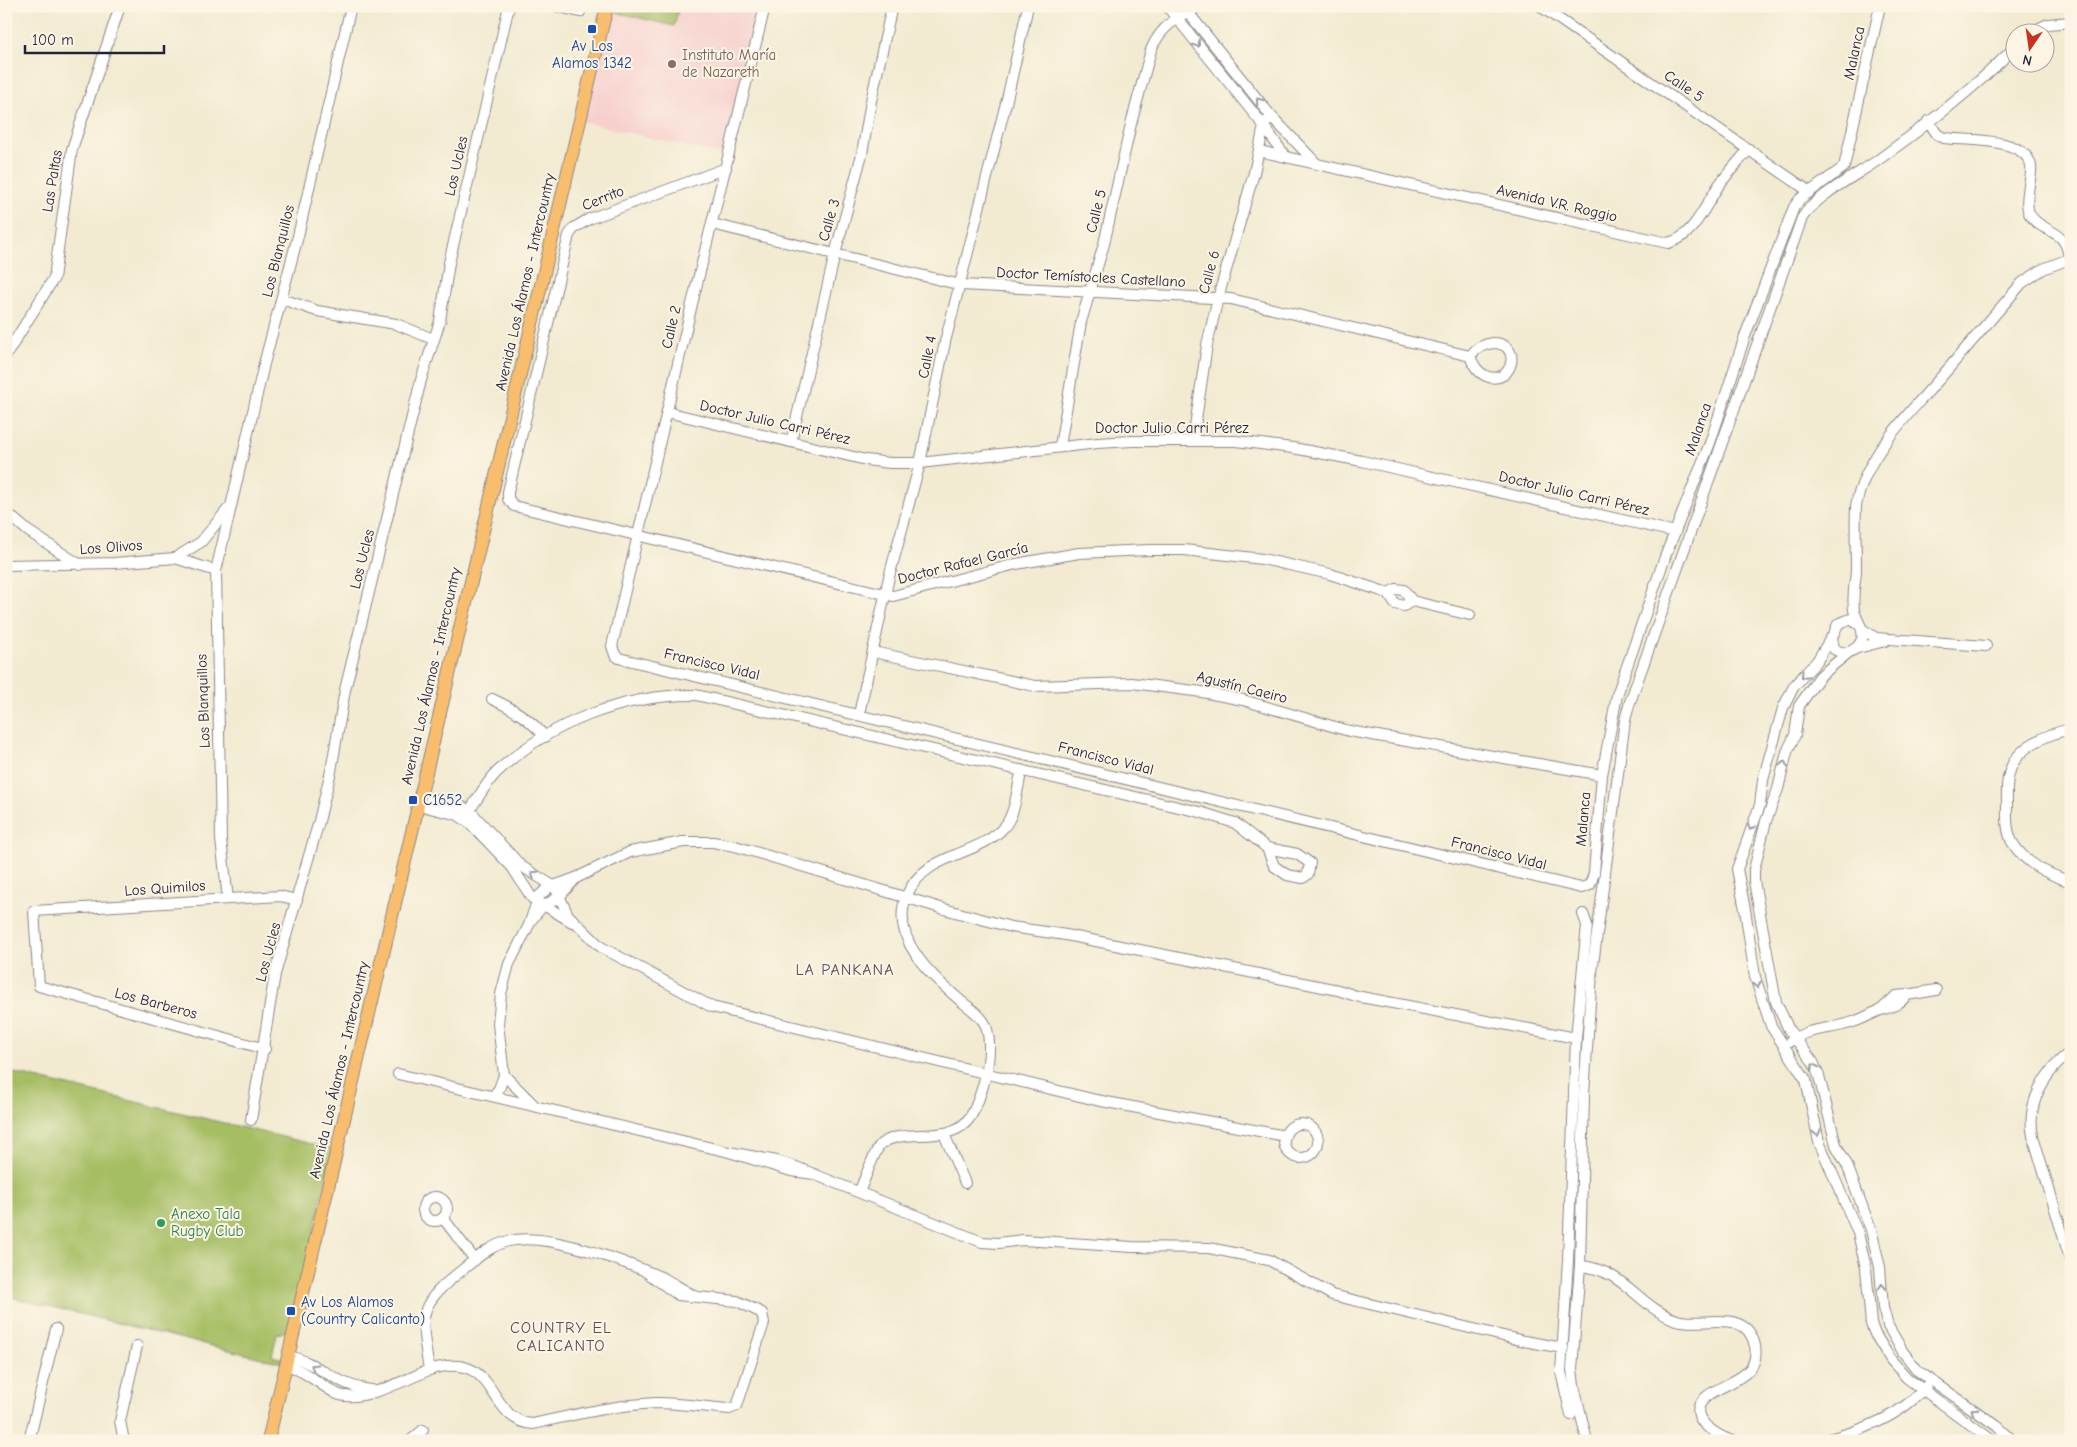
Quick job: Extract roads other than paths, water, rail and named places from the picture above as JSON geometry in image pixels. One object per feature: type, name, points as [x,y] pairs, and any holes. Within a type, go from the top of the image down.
[{"type":"main road","name":"Avenida Los Álamos - Intercountry","points":[[268,1441],[607,6]]},
{"type":"street","name":"Las Paltas","points":[[6,355],[54,278],[71,154],[120,6]]},
{"type":"street","name":"Los Blanquillos","points":[[228,899],[221,840],[215,610],[216,571],[351,6]]},
{"type":"street","name":"Los Ucles","points":[[251,1120],[265,1048],[276,974],[319,821],[331,771],[345,690],[421,380],[442,310],[449,263],[509,6]]},
{"type":"street","points":[[556,6],[580,12]]},
{"type":"street","name":"Calle 2","points":[[614,655],[612,646],[637,536],[765,6]]},
{"type":"street","name":"Calle 3","points":[[791,442],[835,254],[862,154],[871,101],[892,6]]},
{"type":"street","name":"Calle 4","points":[[858,714],[885,594],[920,463],[945,342],[961,284],[1028,6]]},
{"type":"street","points":[[1166,6],[1264,126],[1285,156]]},
{"type":"street","name":"Calle 5","points":[[1060,446],[1076,344],[1089,292],[1104,244],[1131,124],[1152,50],[1159,34],[1186,9],[1200,6]]},
{"type":"street","name":"Calle 5","points":[[1540,6],[1810,192]]},
{"type":"street","name":"Malanca","points":[[1590,885],[1594,873],[1602,775],[1617,695],[1675,532],[1710,443],[1747,330],[1794,207],[1800,199],[1844,167],[1858,111],[1869,47],[1880,6]]},
{"type":"street","points":[[1186,9],[1271,116],[1316,163]]},
{"type":"street","points":[[2054,23],[2071,22]]},
{"type":"street","points":[[1587,1441],[1572,1375],[1580,1266],[1584,1094],[1594,950],[1613,801],[1630,702],[1802,218],[1814,204],[1880,159],[1986,77],[2004,58]]},
{"type":"street","name":"Calle 6","points":[[1193,440],[1206,354],[1218,298],[1259,151],[1264,126],[1271,116]]},
{"type":"street","points":[[1928,121],[1937,134],[1944,138],[1998,142],[2009,144],[2023,152],[2031,165],[2028,210],[2036,221],[2065,242],[2070,259],[2043,269],[2022,283],[1906,417],[1880,451],[1859,492],[1855,523],[1856,568],[1853,595],[1855,613],[1861,627],[1862,638],[1851,651],[1820,676],[1799,706],[1795,735],[1787,752],[1778,789],[1769,810],[1754,870],[1754,881],[1770,980],[1776,1002],[1785,1023],[1813,1062],[1819,1076],[1833,1136],[1847,1165],[1868,1221],[1880,1267],[1883,1308],[1888,1326],[1910,1361],[1931,1380],[1997,1426],[2013,1441]]},
{"type":"street","name":"Avenida V.R. Roggio","points":[[1259,151],[1668,243],[1679,239],[1689,228],[1719,186],[1749,149]]},
{"type":"street","name":"Cerrito","points":[[519,509],[510,503],[508,492],[569,235],[579,224],[588,219],[726,168]]},
{"type":"street","name":"Doctor Temístocles Castellano","points":[[712,224],[961,284],[1218,298],[1240,301],[1470,356]]},
{"type":"street","points":[[282,299],[335,315],[396,324],[433,340]]},
{"type":"street","name":"Doctor Julio Carri Pérez","points":[[666,412],[873,461],[920,463],[1060,446],[1132,441],[1193,440],[1262,444],[1332,455],[1675,532]]},
{"type":"street","name":"Los Blanquillos","points":[[175,558],[201,542],[232,503]]},
{"type":"street","name":"Doctor Rafael García","points":[[519,509],[885,594],[897,595],[984,571],[1079,553],[1184,550],[1262,559],[1330,574],[1388,593],[1396,589],[1404,590],[1412,601],[1470,615]]},
{"type":"street","points":[[6,512],[28,531],[80,565]]},
{"type":"street","name":"Los Olivos","points":[[6,565],[80,565],[175,558],[216,571]]},
{"type":"street","name":"Doctor Rafael García","points":[[1388,593],[1392,602],[1398,606],[1404,606],[1412,601]]},
{"type":"street","points":[[1853,595],[1817,661],[1794,686],[1776,727],[1771,754],[1763,780],[1760,804],[1737,869],[1755,977],[1762,1004],[1771,1026],[1806,1080],[1819,1142],[1850,1214],[1863,1256],[1871,1324],[1875,1334],[1898,1368],[1922,1391],[1993,1441]]},
{"type":"street","points":[[1838,624],[1850,619],[1876,638],[1986,646]]},
{"type":"street","points":[[1832,636],[1831,643],[1834,649],[1843,653],[1891,640]]},
{"type":"street","name":"Agustín Caeiro","points":[[873,652],[1035,686],[1132,683],[1202,692],[1243,700],[1349,731],[1602,775]]},
{"type":"street","name":"Francisco Vidal","points":[[614,655],[619,658],[1581,888],[1590,885]]},
{"type":"street","points":[[467,815],[498,771],[545,737],[579,718],[629,703],[696,695],[1022,770],[1223,819],[1240,826],[1267,848]]},
{"type":"street","points":[[492,699],[533,722],[545,737]]},
{"type":"street","points":[[2071,729],[2040,739],[2013,764],[2008,784],[2007,822],[2012,842],[2030,862],[2042,870],[2071,882]]},
{"type":"street","points":[[859,1192],[880,1145],[892,1138],[944,1134],[960,1125],[973,1112],[985,1074],[989,1048],[986,1026],[978,1016],[947,989],[910,946],[904,929],[906,897],[910,888],[932,865],[963,852],[996,834],[1004,827],[1011,814],[1022,770]]},
{"type":"street","points":[[419,801],[458,814],[467,815],[483,823],[521,866],[553,886],[560,896],[564,908],[575,924]]},
{"type":"street","points":[[467,815],[512,867],[528,894],[540,904],[575,924],[609,952],[719,1010],[1156,1113],[1285,1136]]},
{"type":"street","points":[[493,1096],[499,1089],[504,1075],[498,1024],[501,994],[512,956],[540,904],[544,891],[630,852],[684,842],[713,842],[735,846],[954,912],[1011,927],[1054,933],[1328,988],[1356,996],[1576,1038]]},
{"type":"street","points":[[540,904],[560,896],[576,878]]},
{"type":"street","name":"Los Quimilos","points":[[39,986],[34,911],[280,896],[297,900]]},
{"type":"street","points":[[1744,904],[1758,899]]},
{"type":"street","points":[[1571,1415],[1561,1378],[1576,1038],[1586,926],[1583,914]]},
{"type":"street","name":"Los Barberos","points":[[39,986],[265,1048]]},
{"type":"street","points":[[1784,1046],[1795,1038],[1818,1029],[1853,1022],[1882,1009],[1891,1008],[1901,1002],[1907,995],[1936,990]]},
{"type":"street","points":[[2071,1051],[2045,1080],[2037,1093],[2030,1117],[2033,1136],[2071,1262]]},
{"type":"street","points":[[398,1074],[729,1152],[791,1170],[814,1174],[973,1239],[990,1243],[1023,1240],[1132,1247],[1195,1246],[1269,1260],[1332,1295],[1524,1341],[1563,1348]]},
{"type":"street","points":[[504,1075],[535,1106]]},
{"type":"street","points":[[944,1134],[965,1183]]},
{"type":"street","points":[[1850,1214],[1862,1207]]},
{"type":"street","points":[[443,1218],[475,1260]]},
{"type":"street","points":[[288,1361],[344,1396],[358,1396],[429,1370],[455,1364],[479,1374],[488,1382],[511,1416],[525,1423],[533,1424],[588,1412],[636,1405],[667,1404],[734,1409],[740,1402],[764,1318],[758,1310],[745,1303],[695,1296],[663,1278],[611,1257],[529,1239],[499,1243],[435,1292],[427,1307],[422,1327],[429,1370]]},
{"type":"street","points":[[1580,1266],[1594,1267],[1617,1278],[1650,1306],[1676,1320],[1688,1322],[1718,1319],[1729,1320],[1747,1330],[1756,1349],[1752,1366],[1737,1381],[1702,1400],[1699,1413],[1705,1426],[1732,1441]]},
{"type":"street","points":[[29,1441],[56,1329]]},
{"type":"street","points":[[124,1441],[120,1421],[137,1346]]},
{"type":"street","points":[[1820,1441],[1872,1424],[1911,1402],[1931,1380]]},
{"type":"street","points":[[410,1441],[423,1430]]},
{"type":"street","points":[[6,1437],[23,1441]]},
{"type":"place","name":"Av Los Alamos 1342","points":[[592,29]]},
{"type":"place","name":"Instituto María de Nazareth","points":[[672,64]]},
{"type":"place","name":"C1652","points":[[413,800]]},
{"type":"place","name":"Anexo Tala Rugby Club","points":[[161,1223]]},
{"type":"place","name":"Av Los Alamos (Country Calicanto)","points":[[291,1311]]},
{"type":"district","name":"LA PANKANA","points":[[845,970]]},
{"type":"district","name":"COUNTRY EL CALICANTO","points":[[561,1337]]}]
